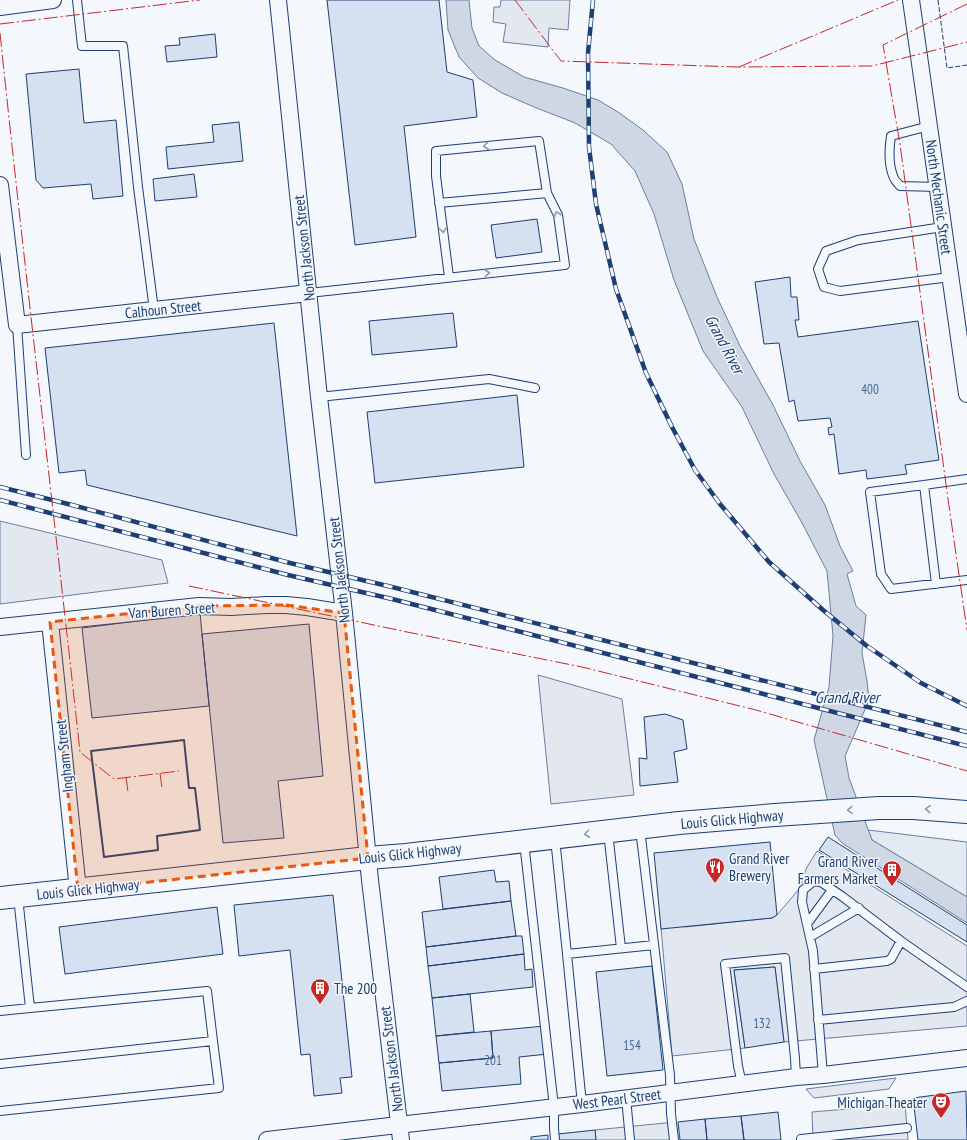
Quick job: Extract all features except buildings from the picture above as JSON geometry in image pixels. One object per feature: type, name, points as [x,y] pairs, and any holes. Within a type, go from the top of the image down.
[{"type":"main road","name":"Louis Glick Highway","points":[[9,897],[406,855],[640,827],[728,819],[879,808],[913,808],[967,812]]},
{"type":"street","points":[[0,7],[53,0]]},
{"type":"street","name":"North Jackson Street","points":[[278,0],[319,397],[344,613],[368,858],[400,1132]]},
{"type":"street","name":"North Mechanic Street","points":[[911,0],[967,394]]},
{"type":"street","points":[[0,185],[2,215],[17,325]]},
{"type":"street","name":"Calhoun Street","points":[[17,325],[309,293]]},
{"type":"street","name":"Van Buren Street","points":[[0,627],[199,606],[231,607],[286,605],[344,613]]},
{"type":"street","name":"Ingham Street","points":[[50,622],[78,890]]},
{"type":"street","name":"West Pearl Street","points":[[267,1140],[400,1132],[554,1107],[796,1077],[967,1058]]},
{"type":"lane","points":[[77,0],[82,46],[123,46],[138,186],[154,310]]},
{"type":"lane","points":[[929,126],[891,136],[890,163],[894,178],[900,186],[938,187]]},
{"type":"lane","points":[[309,293],[565,265],[558,215],[547,193],[539,141],[436,151],[436,176],[448,277]]},
{"type":"lane","points":[[439,204],[547,193]]},
{"type":"lane","points":[[943,227],[858,240],[826,251],[818,269],[824,287],[840,291],[950,277]]},
{"type":"lane","points":[[17,325],[26,455]]},
{"type":"lane","points":[[319,397],[489,379],[535,388]]},
{"type":"lane","points":[[967,479],[870,492],[881,574],[891,589],[967,580]]},
{"type":"lane","points":[[924,485],[936,584]]},
{"type":"lane","points":[[640,827],[670,1075],[674,1140]]},
{"type":"lane","points":[[608,831],[622,948]]},
{"type":"lane","points":[[555,837],[582,1104]]},
{"type":"lane","points":[[524,841],[554,1107],[555,1140]]},
{"type":"lane","points":[[823,1075],[813,951],[802,902],[803,890],[814,881],[821,882],[859,908],[901,941],[967,987]]},
{"type":"lane","points":[[807,924],[832,890]]},
{"type":"lane","points":[[9,897],[30,1008]]},
{"type":"lane","points":[[810,937],[859,908]]},
{"type":"lane","points":[[814,969],[887,961],[891,959],[901,941]]},
{"type":"lane","points":[[567,954],[654,945]]},
{"type":"lane","points":[[742,1084],[738,1066],[725,964],[784,958],[796,1077]]},
{"type":"lane","points":[[0,1011],[207,991],[220,1088],[0,1112]]},
{"type":"lane","points":[[818,1020],[954,1007],[967,1001]]},
{"type":"lane","points":[[0,1064],[213,1040]]},
{"type":"lane","points":[[626,1098],[630,1140]]},
{"type":"lane","points":[[801,1139],[906,1128]]},
{"type":"highlighted area","points":[[286,605],[344,613],[368,858],[78,890],[50,622],[199,606]]},
{"type":"shaded area","points":[[501,0],[570,0],[568,30],[549,28],[548,47],[503,42],[506,24],[493,22],[494,7],[500,7]]},
{"type":"shaded area","points":[[0,521],[162,560],[168,583],[0,604]]},
{"type":"shaded area","points":[[538,675],[622,699],[634,795],[551,804]]},
{"type":"shaded area","points":[[868,830],[967,842],[967,897],[872,840]]},
{"type":"shaded area","points":[[817,851],[967,946],[967,1026],[784,1042],[775,967],[734,970],[745,1048],[672,1056],[661,927],[680,925],[685,927],[772,918],[777,915],[799,889],[807,867]]},
{"type":"shaded area","points":[[896,1078],[889,1089],[814,1098],[806,1089]]},
{"type":"shaded area","points":[[905,1104],[908,1140],[813,1140],[812,1112]]},
{"type":"shaded area","points":[[675,1122],[677,1140],[596,1140],[595,1130]]},
{"type":"water","name":"Grand River","points":[[446,0],[469,0],[472,28],[479,46],[495,60],[524,77],[598,100],[643,130],[667,152],[682,184],[694,239],[717,297],[740,346],[773,405],[800,461],[825,505],[840,546],[853,571],[847,574],[856,606],[866,615],[862,653],[869,700],[845,756],[849,778],[872,840],[967,897],[967,923],[842,843],[835,835],[814,740],[829,687],[833,636],[827,571],[774,474],[742,407],[703,351],[674,280],[654,214],[635,171],[611,144],[575,123],[502,93],[478,78],[459,57],[448,30]]},
{"type":"railway","points":[[593,0],[588,53],[589,147],[596,204],[616,289],[646,373],[672,427],[695,470],[720,504],[769,562],[823,610],[867,646],[921,683],[967,706]]},
{"type":"railway","points":[[0,487],[290,563],[392,587],[967,732]]},
{"type":"railway","points":[[0,500],[288,575],[392,599],[967,746]]},
{"type":"fence","points":[[938,0],[947,68],[967,65]]},
{"type":"wall","points":[[184,740],[189,788],[195,788],[200,830],[157,836],[158,850],[104,857],[91,751],[184,740]]},
{"type":"power","points":[[0,24],[200,0]]},
{"type":"power","points":[[515,0],[561,61],[737,67],[872,66],[967,42]]},
{"type":"power","points":[[739,67],[898,0]]},
{"type":"power","points":[[967,4],[883,45],[900,144],[967,630]]},
{"type":"power","points":[[0,33],[80,752],[114,779],[179,771]]},
{"type":"power","points":[[189,586],[582,667],[756,710],[967,771]]},
{"type":"power","points":[[160,773],[162,788]]},
{"type":"power","points":[[126,777],[128,792]]},
{"type":"place","name":"Grand River Brewery","points":[[715,884]]},
{"type":"place","name":"Grand River Farmers Market","points":[[892,887]]},
{"type":"place","name":"The 200","points":[[320,1005]]},
{"type":"place","name":"Michigan Theater","points":[[941,1119]]}]
